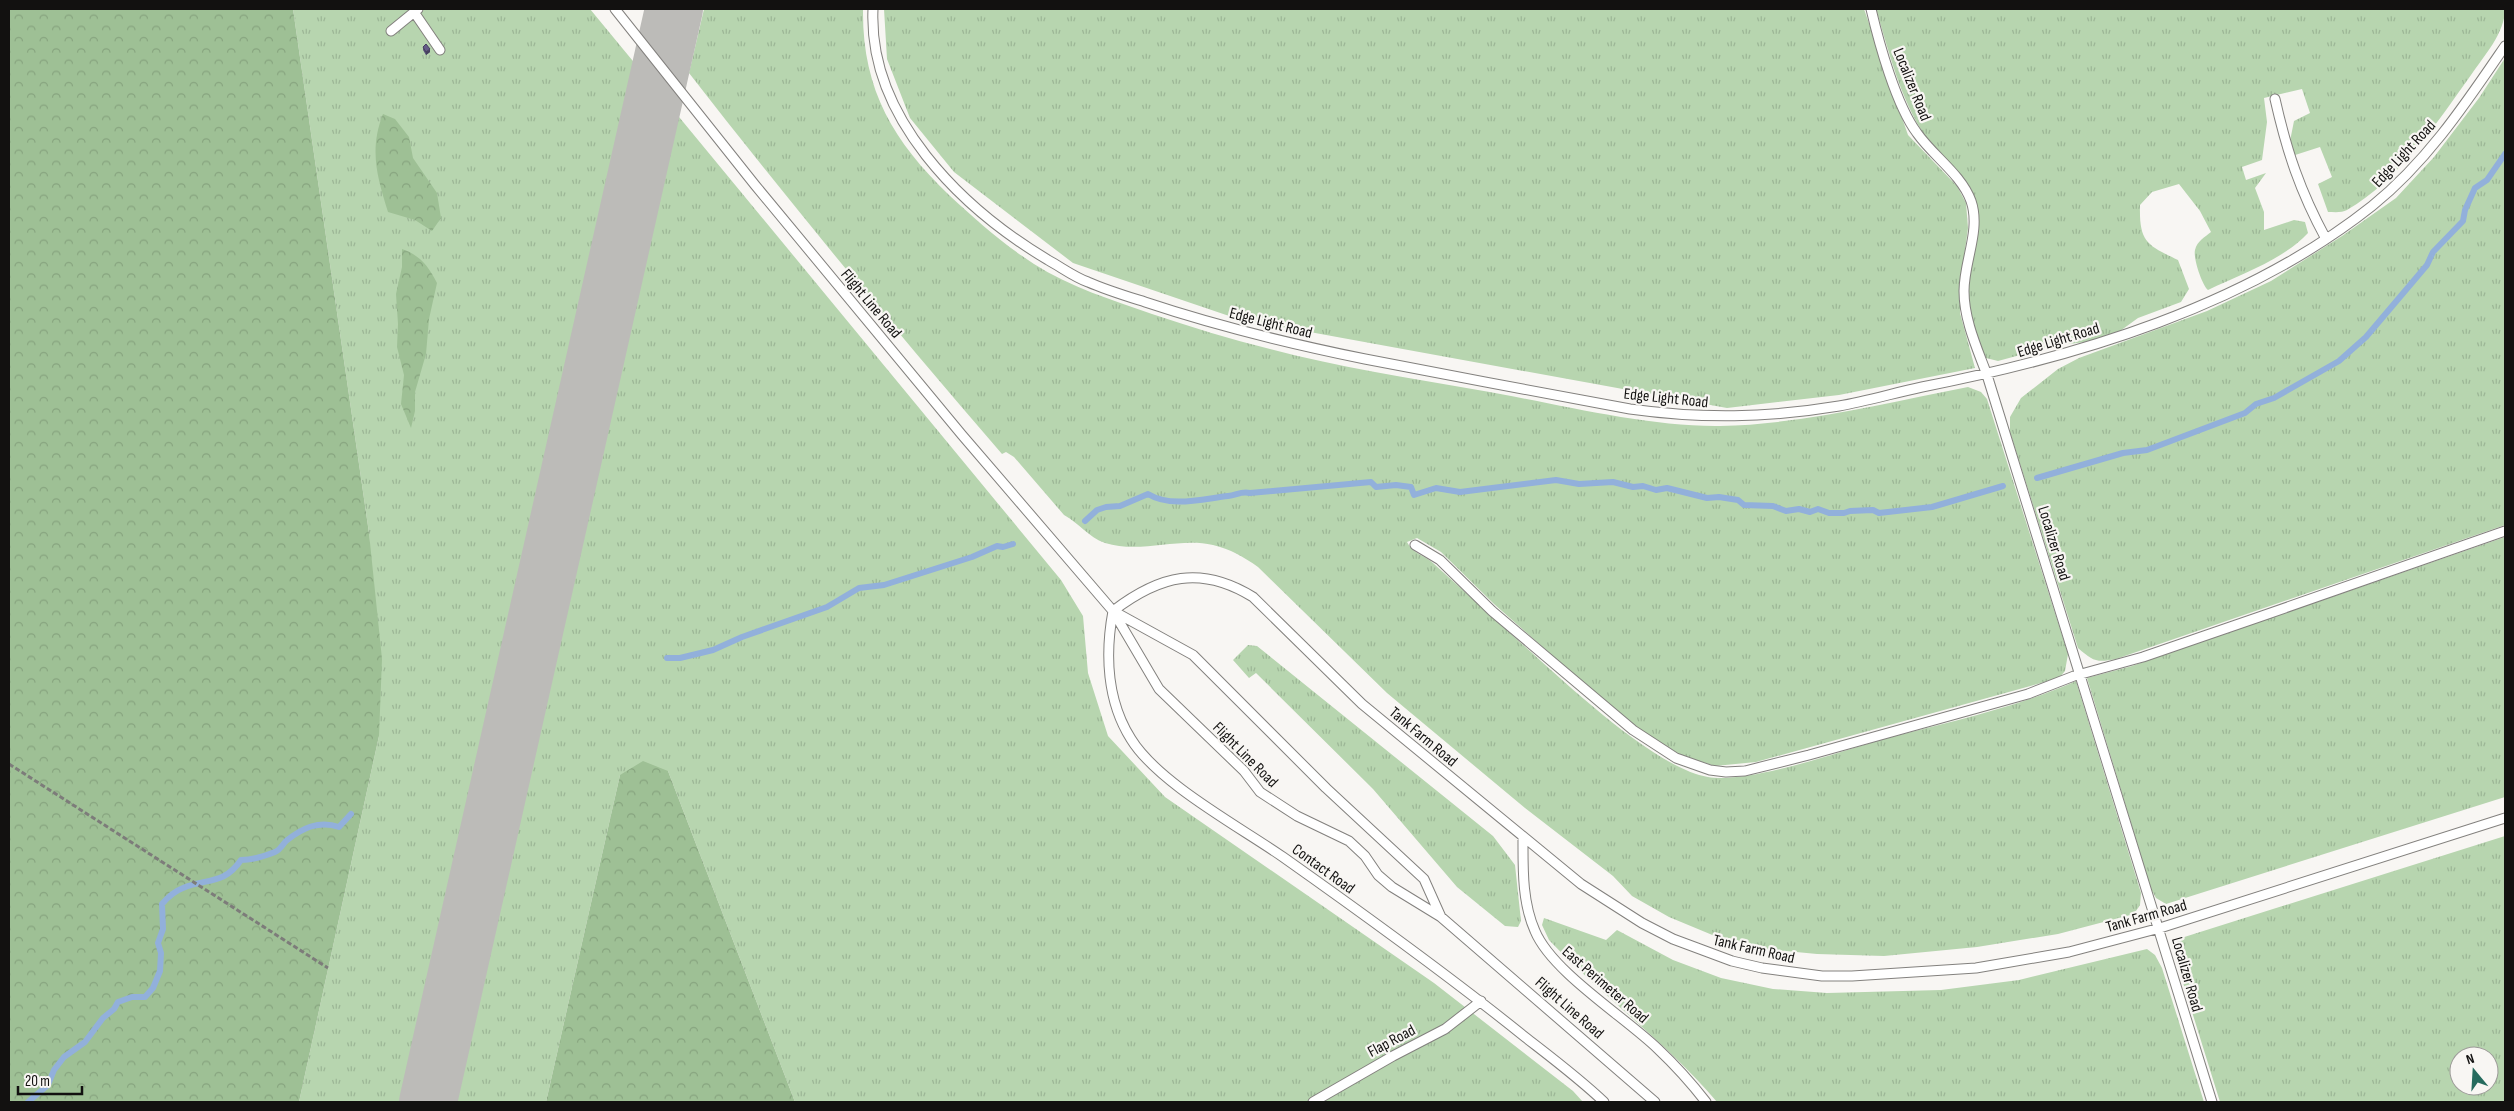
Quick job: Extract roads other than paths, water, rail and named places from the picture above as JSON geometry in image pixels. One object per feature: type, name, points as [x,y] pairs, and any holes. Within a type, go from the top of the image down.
[{"type":"lane","name":"Flight Line Road","points":[[615,9],[755,185],[962,435],[1113,611],[1159,689],[1244,771],[1260,792],[1297,816],[1348,841],[1365,856],[1378,875],[1392,887],[1441,917],[1655,1102]]},
{"type":"lane","name":"Edge Light Road","points":[[873,9],[875,49],[884,83],[909,133],[973,204],[1024,245],[1087,282],[1161,307],[1280,342],[1486,383],[1630,409],[1681,416],[1726,417],[1792,412],[1840,405],[1987,375],[2116,337],[2180,314],[2262,276],[2326,239],[2373,205],[2416,165],[2436,143],[2505,46]]},
{"type":"lane","name":"Localizer Road","points":[[1872,9],[1892,78],[1915,132],[1959,180],[1971,202],[1974,225],[1965,276],[1967,318],[1987,375],[2160,928],[2181,1004],[2212,1102]]},
{"type":"lane","points":[[391,31],[416,10],[440,50]]},
{"type":"lane","points":[[2275,100],[2286,152],[2295,177],[2326,239]]},
{"type":"lane","points":[[1415,545],[1440,560],[1492,612],[1619,719],[1676,758],[1710,770],[1745,771],[2028,694],[2080,674],[2152,654],[2505,531]]},
{"type":"lane","name":"Tank Farm Road","points":[[1113,611],[1139,593],[1167,581],[1181,578],[1209,578],[1238,588],[1253,598],[1362,704],[1551,862],[1603,899],[1673,939],[1732,961],[1792,973],[1852,976],[1976,968],[2069,952],[2160,928],[2505,818]]},
{"type":"lane","name":"Flight Line Road","points":[[1113,611],[1193,655],[1326,788],[1424,879],[1441,917]]},
{"type":"lane","name":"Contact Road","points":[[1113,611],[1109,663],[1114,698],[1132,740],[1144,755],[1163,773],[1204,805],[1284,858],[1481,1001],[1604,1102]]},
{"type":"lane","name":"East Perimeter Road","points":[[1523,838],[1526,894],[1534,931],[1543,945],[1553,958],[1657,1049],[1706,1102]]},
{"type":"lane","name":"Flap Road","points":[[1313,1102],[1393,1056],[1445,1029],[1481,1001]]},
{"type":"waterway","points":[[2037,478],[2123,453],[2147,450],[2245,413],[2256,404],[2274,398],[2339,361],[2366,337],[2427,265],[2433,252],[2463,221],[2465,210],[2475,188],[2487,180],[2505,154]]},
{"type":"waterway","points":[[1085,521],[1097,510],[1120,506],[1148,494],[1167,501],[1177,502],[1228,496],[1244,492],[1371,482],[1376,487],[1396,485],[1411,487],[1414,495],[1436,488],[1460,492],[1556,480],[1579,484],[1613,482],[1633,487],[1643,486],[1656,490],[1667,488],[1707,498],[1719,497],[1738,500],[1744,505],[1773,506],[1786,511],[1799,509],[1810,512],[1818,509],[1829,513],[1873,510],[1879,513],[1932,507],[2003,486]]},
{"type":"waterway","points":[[667,658],[680,658],[713,650],[742,637],[827,607],[859,588],[884,585],[972,557],[997,546],[1003,547],[1013,544]]},
{"type":"waterway","points":[[28,1102],[48,1085],[54,1070],[64,1057],[85,1042],[118,1002],[132,997],[145,997],[153,988],[160,971],[161,953],[158,943],[163,929],[162,904],[169,897],[183,888],[215,880],[228,874],[241,860],[258,858],[275,852],[298,832],[311,826],[325,824],[339,827],[351,814]]}]
